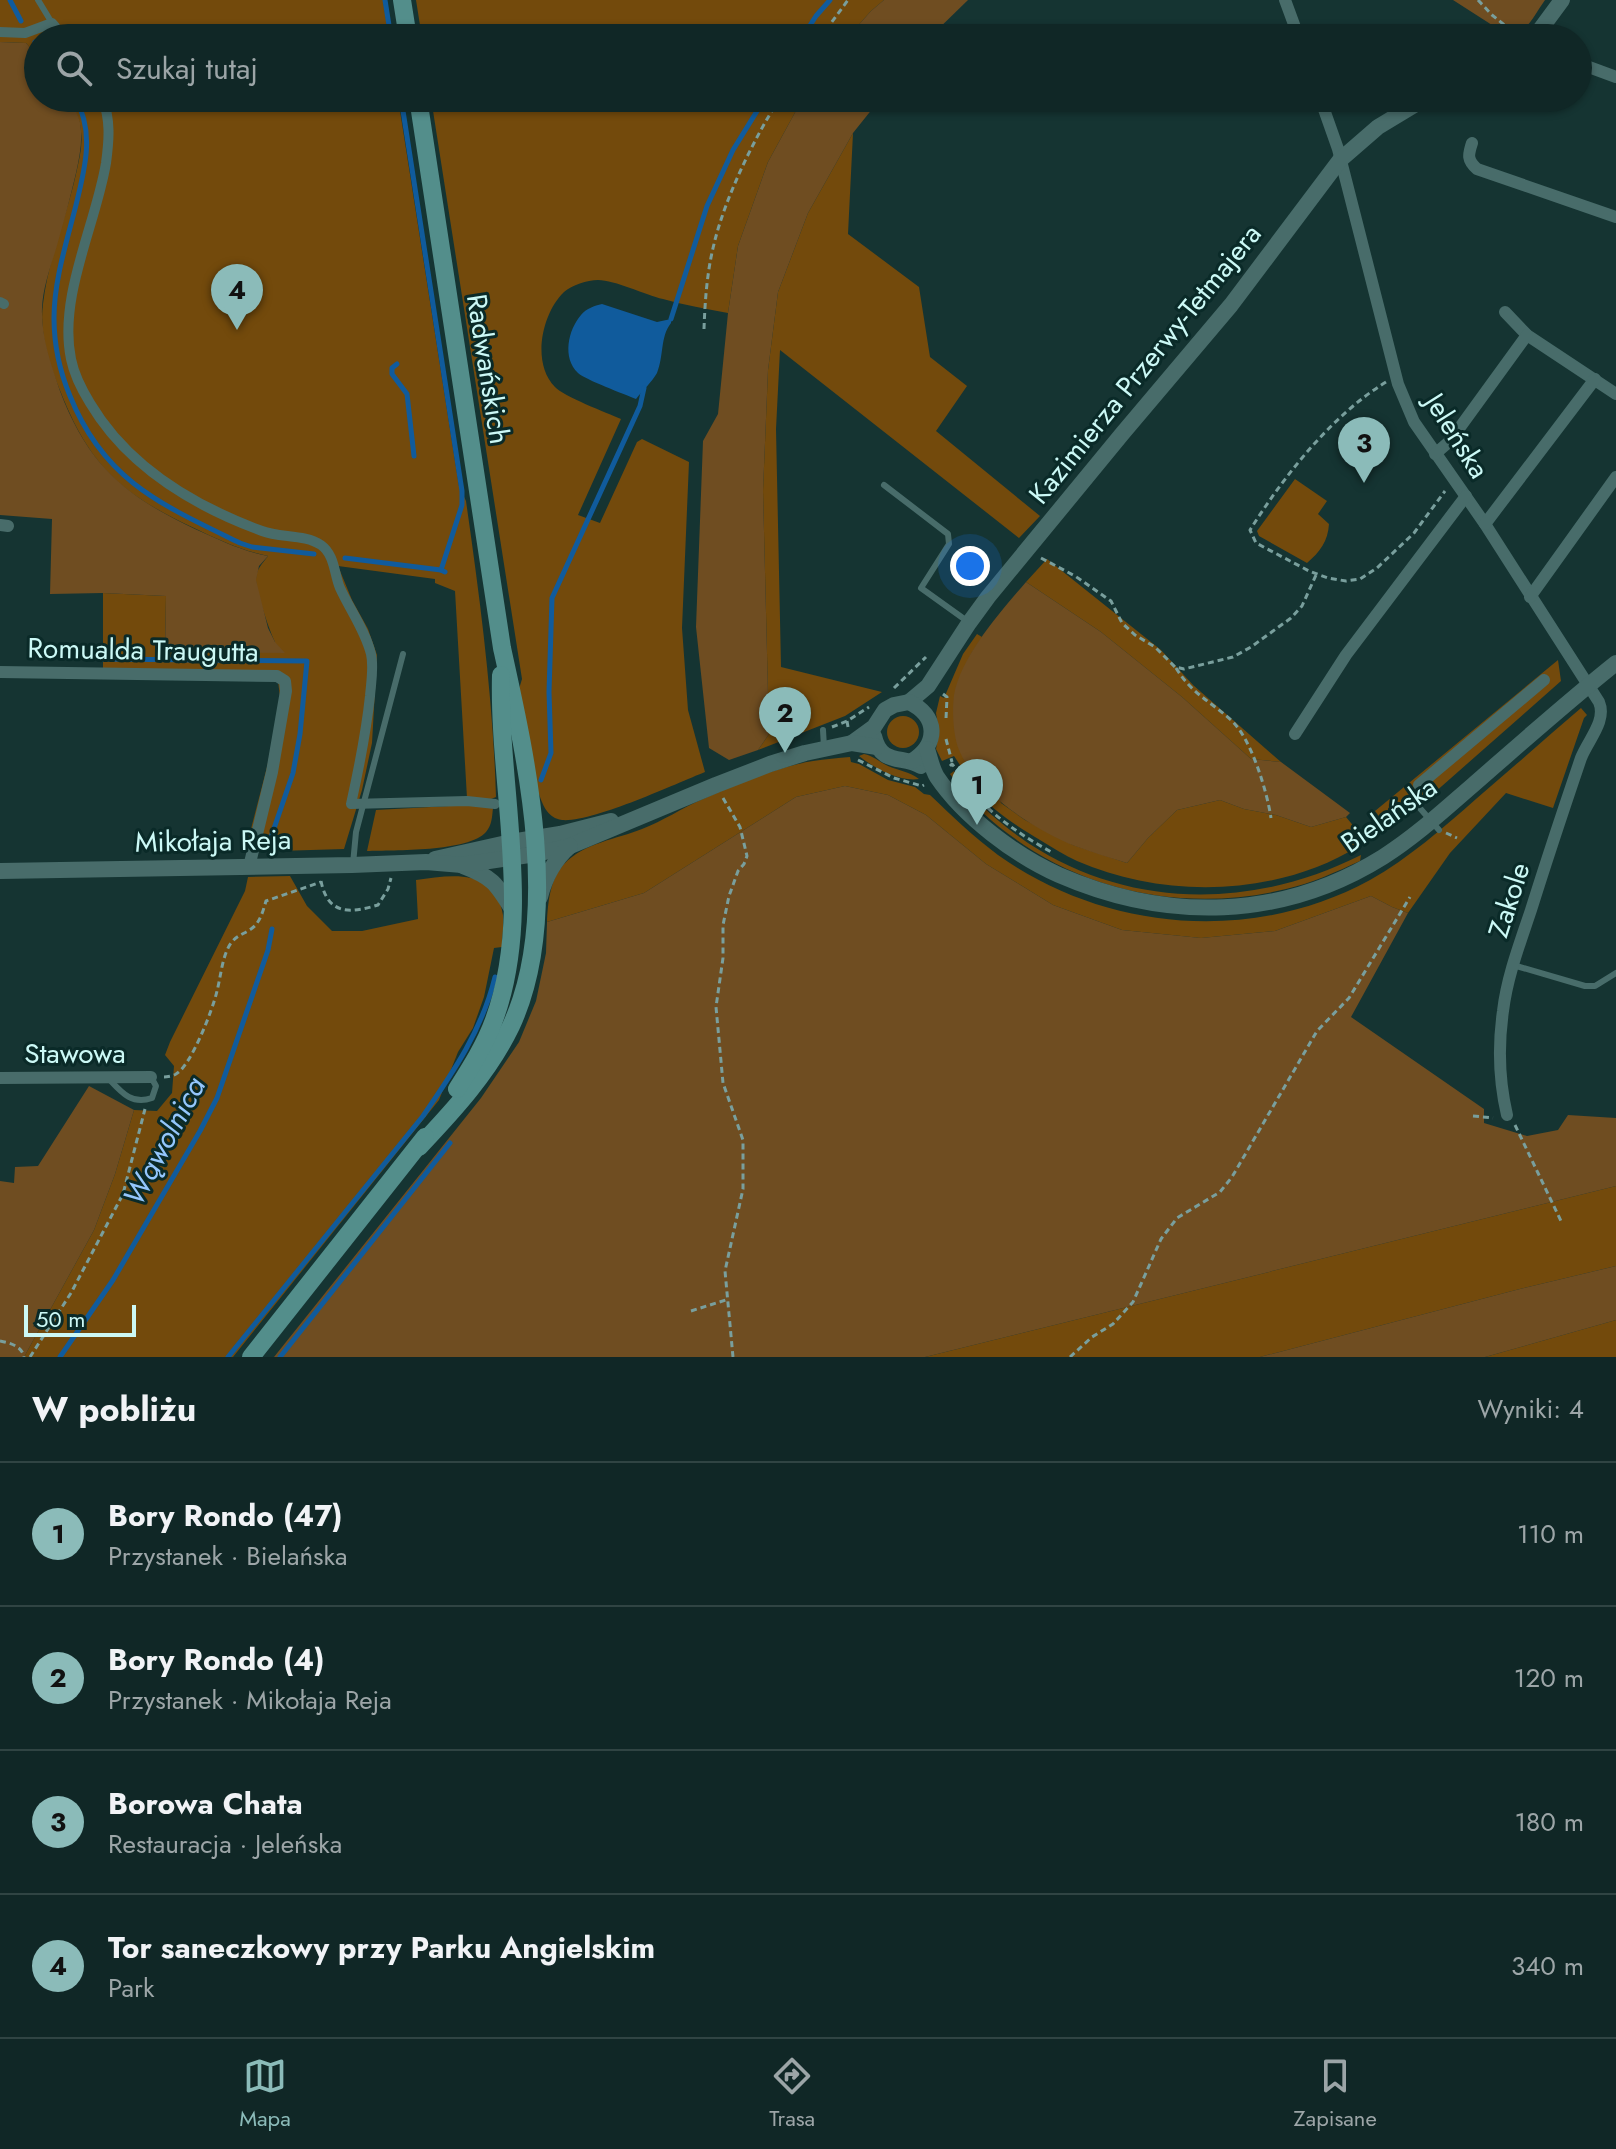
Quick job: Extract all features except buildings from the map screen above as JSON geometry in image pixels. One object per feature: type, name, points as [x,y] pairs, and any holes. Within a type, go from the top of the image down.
[{"type":"main road","points":[[402,0],[406,24]]},
{"type":"main road","name":"Radwańskich","points":[[419,1147],[456,1108],[490,1062],[510,1026],[528,977],[537,910],[535,846],[516,714],[502,648],[420,112]]},
{"type":"main road","name":"Radwańskich","points":[[419,1147],[481,1049],[494,1020],[511,948],[511,849],[500,716],[502,648]]},
{"type":"main road","points":[[251,1357],[419,1147]]},
{"type":"street","points":[[1285,0],[1294,24]]},
{"type":"street","points":[[1544,24],[1562,0]]},
{"type":"street","points":[[0,32],[24,33]]},
{"type":"street","points":[[1592,68],[1616,77]]},
{"type":"street","points":[[107,112],[109,140],[103,180],[84,246],[68,321],[71,361],[90,403],[110,432],[132,455],[185,495],[266,533],[314,541],[331,556],[338,583],[372,656],[364,744],[351,804],[467,801],[495,804]]},
{"type":"street","name":"Jeleńska","points":[[1325,112],[1338,149],[1396,376],[1414,422],[1485,524],[1602,707]]},
{"type":"street","name":"Kazimierza Przerwy-Tetmajera","points":[[928,686],[969,623],[1231,305],[1340,160],[1378,127],[1403,112]]},
{"type":"street","points":[[1472,143],[1468,155],[1470,163],[1477,169],[1616,217]]},
{"type":"street","points":[[1505,312],[1527,335],[1616,394]]},
{"type":"street","points":[[1435,454],[1450,441],[1527,335]]},
{"type":"street","points":[[1485,524],[1595,379]]},
{"type":"street","points":[[1530,597],[1616,477]]},
{"type":"street","points":[[1295,734],[1346,655],[1466,496]]},
{"type":"street","name":"Bielańska","points":[[927,749],[936,776],[979,822],[1030,860],[1110,895],[1166,906],[1236,906],[1301,894],[1354,873],[1435,826],[1501,761],[1616,663]]},
{"type":"street","name":"Romualda Traugutta","points":[[0,672],[277,676],[285,681],[286,691],[272,772],[249,867]]},
{"type":"street","points":[[1419,785],[1544,680]]},
{"type":"street","points":[[852,743],[874,727],[885,710],[909,702],[928,686]]},
{"type":"street","points":[[924,712],[928,686]]},
{"type":"street","points":[[909,702],[924,712],[932,728],[927,749],[912,761]]},
{"type":"street","name":"Zakole","points":[[1507,1115],[1501,1090],[1500,1051],[1503,1010],[1513,965],[1584,750],[1602,717],[1602,707]]},
{"type":"street","points":[[874,727],[877,747],[891,758],[912,761],[936,776]]},
{"type":"street","name":"Mikołaja Reja","points":[[426,862],[448,855],[535,846],[570,846],[770,764],[852,743],[877,747]]},
{"type":"street","name":"Mikołaja Reja","points":[[535,846],[560,834],[652,811]]},
{"type":"street","points":[[537,910],[548,874],[570,846]]},
{"type":"street","name":"Mikołaja Reja","points":[[0,871],[249,867],[320,874],[352,865],[426,862],[462,865],[511,849]]},
{"type":"street","points":[[462,865],[485,874],[493,881],[512,909]]},
{"type":"street","name":"Stawowa","points":[[0,1078],[151,1077]]},
{"type":"lane","points":[[38,0],[52,23]]},
{"type":"lane","points":[[884,485],[948,534],[949,544],[921,588],[969,623]]},
{"type":"lane","points":[[352,865],[356,832],[403,654]]},
{"type":"lane","points":[[823,730],[825,749]]},
{"type":"lane","points":[[1418,806],[1435,826]]},
{"type":"lane","points":[[1513,965],[1585,986],[1595,986],[1616,973]]},
{"type":"lane","points":[[106,1077],[130,1099],[147,1100],[152,1098],[156,1086],[151,1077]]},
{"type":"path","points":[[830,24],[848,0]]},
{"type":"path","points":[[1478,0],[1503,24]]},
{"type":"path","points":[[704,329],[706,285],[715,242],[730,197],[773,112]]},
{"type":"path","points":[[1396,376],[1372,390],[1342,415],[1309,451],[1250,530],[1256,543],[1291,563],[1328,578],[1346,581],[1360,579],[1377,568],[1414,533],[1436,501],[1455,481]]},
{"type":"path","points":[[1028,550],[1075,576],[1111,601],[1122,623],[1155,647],[1198,696],[1231,720],[1243,735],[1268,799],[1271,818]]},
{"type":"path","points":[[1175,667],[1184,669],[1212,664],[1251,647],[1291,618],[1302,606],[1317,574]]},
{"type":"path","points":[[936,776],[952,764],[972,792],[1000,818],[1059,857]]},
{"type":"path","points":[[716,785],[740,827],[747,856],[729,896],[723,925],[723,958],[716,1007],[723,1083],[743,1140],[743,1189],[725,1271],[733,1357]]},
{"type":"path","points":[[151,1077],[178,1074],[183,1068],[212,1010],[230,944],[240,933],[258,922],[266,901],[320,874],[328,900],[341,909],[354,912],[378,905],[388,889],[391,863]]},
{"type":"path","points":[[1070,1357],[1092,1337],[1113,1324],[1133,1302],[1161,1239],[1177,1218],[1220,1192],[1226,1185],[1317,1031],[1349,998],[1410,897]]},
{"type":"path","points":[[30,1357],[71,1293],[123,1194],[147,1100]]},
{"type":"path","points":[[1473,1116],[1493,1118],[1507,1115],[1518,1128],[1561,1221]]},
{"type":"path","points":[[691,1311],[729,1299]]},
{"type":"path","points":[[0,1341],[17,1347],[24,1357]]},
{"type":"shaded area","points":[[0,0],[383,0],[387,24],[24,24],[24,43],[0,42]]},
{"type":"shaded area","points":[[416,0],[884,0],[859,24],[420,24]]},
{"type":"shaded area","points":[[884,0],[968,0],[943,24],[859,24]]},
{"type":"shaded area","points":[[1453,0],[1545,0],[1528,24],[1490,24]]},
{"type":"shaded area","points":[[0,42],[24,43],[24,112],[76,112],[80,122],[77,168],[47,278],[42,308],[47,350],[71,417],[83,439],[112,475],[148,504],[195,529],[239,548],[268,556],[259,566],[256,580],[268,628],[285,653],[165,652],[166,596],[50,594],[52,519],[0,515]]},
{"type":"shaded area","points":[[76,112],[400,112],[459,486],[466,501],[489,685],[496,797],[467,798],[455,591],[435,583],[435,579],[338,566],[377,655],[372,743],[344,849],[245,852],[268,763],[280,697],[278,681],[103,670],[103,593],[166,596],[165,652],[275,642],[256,584],[257,572],[268,556],[239,548],[203,532],[126,489],[95,457],[70,415],[59,388],[46,347],[42,315],[49,271],[78,164],[80,123]]},
{"type":"shaded area","points":[[433,112],[795,112],[768,162],[738,246],[728,313],[656,297],[613,282],[594,280],[575,285],[564,292],[550,312],[542,338],[543,365],[555,387],[621,419],[578,515],[600,523],[637,442],[642,439],[689,462],[682,628],[688,710],[705,772],[592,815],[562,820],[553,817],[544,807],[539,794],[535,793],[519,689],[522,679]]},
{"type":"shaded area","points":[[795,112],[870,112],[853,133],[808,213],[778,292],[768,370],[763,491],[769,734],[758,750],[729,760],[709,748],[696,627],[703,441],[718,414],[738,246],[768,162]]},
{"type":"shaded area","points":[[853,133],[848,234],[919,287],[930,357],[967,386],[936,431],[1040,516],[1019,538],[780,350],[776,429],[781,667],[882,692],[845,716],[758,750],[769,734],[763,491],[768,370],[778,292],[808,213]]},
{"type":"shaded area","points":[[1295,479],[1327,501],[1318,514],[1329,524],[1327,536],[1307,563],[1259,536],[1257,531]]},
{"type":"shaded area","points":[[1047,559],[1161,650],[1193,685],[1281,762],[1251,759],[1182,697],[1101,632],[1026,582]]},
{"type":"shaded area","points":[[1026,582],[1101,632],[1182,697],[1251,759],[1281,762],[1350,813],[1346,817],[1311,827],[1220,800],[1177,810],[1127,863],[1059,839],[1008,808],[967,766],[954,730],[953,701],[958,680],[973,650]]},
{"type":"shaded area","points":[[977,634],[982,637],[959,680],[1001,803],[1025,820],[1073,845],[1127,863],[1177,810],[1220,800],[1311,827],[1346,817],[1356,829],[1359,846],[1327,863],[1293,875],[1220,887],[1146,882],[1067,856],[994,808],[977,791],[954,756],[942,761],[936,749],[939,732],[936,713],[940,696],[944,698],[963,654]]},
{"type":"shaded area","points":[[1558,660],[1561,681],[1425,801],[1372,839],[1381,819],[1375,811]]},
{"type":"shaded area","points":[[1581,708],[1587,715],[1553,808],[1506,793],[1450,853],[1408,913],[1371,896],[1275,931],[1201,938],[1122,930],[1053,905],[986,864],[926,815],[888,795],[845,786],[796,797],[644,893],[547,922],[549,899],[556,877],[564,864],[581,851],[650,826],[703,799],[771,772],[813,761],[850,757],[851,762],[888,780],[915,787],[930,795],[998,855],[1040,881],[1085,900],[1132,914],[1181,920],[1229,921],[1278,914],[1325,900],[1370,880],[1398,862],[1438,832]]},
{"type":"shaded area","points":[[903,716],[914,721],[919,732],[914,743],[903,748],[892,743],[887,732],[892,721]]},
{"type":"shaded area","points":[[864,754],[919,779],[887,773],[859,756]]},
{"type":"shaded area","points":[[954,771],[987,811],[1028,843],[1067,865],[1108,881],[1150,890],[1193,894],[1236,893],[1320,873],[1361,855],[1360,861],[1305,884],[1252,896],[1184,898],[1117,887],[1053,862],[1024,845],[983,813],[950,774]]},
{"type":"shaded area","points":[[845,786],[888,795],[926,815],[986,864],[1053,905],[1122,930],[1201,938],[1275,931],[1371,896],[1408,913],[1351,1017],[1484,1109],[1484,1123],[1527,1136],[1558,1130],[1568,1115],[1616,1118],[1616,1186],[925,1357],[274,1357],[481,1098],[519,1042],[536,1001],[546,953],[547,922],[644,893],[796,797]]},
{"type":"shaded area","points":[[468,805],[493,808],[489,827],[477,839],[430,849],[367,851],[376,810]]},
{"type":"shaded area","points":[[290,876],[307,906],[332,931],[362,931],[418,919],[416,880],[457,876],[470,878],[482,882],[499,900],[503,915],[502,947],[494,948],[484,997],[473,1028],[458,1052],[439,1100],[233,1357],[24,1357],[94,1230],[134,1110],[157,1111],[172,1093],[174,1066],[165,1055],[245,891],[248,877]]},
{"type":"shaded area","points":[[89,1086],[134,1110],[115,1174],[94,1230],[24,1357],[0,1357],[0,1181],[14,1183],[15,1167],[38,1166]]},
{"type":"shaded area","points":[[1616,1186],[1616,1266],[1260,1357],[925,1357]]},
{"type":"shaded area","points":[[1616,1266],[1616,1320],[1485,1357],[1260,1357],[1516,1290]]},
{"type":"shaded area","points":[[1616,1320],[1616,1357],[1485,1357]]},
{"type":"water","points":[[602,304],[657,322],[671,319],[657,373],[636,399],[582,376],[570,360],[570,336],[576,321],[586,311]]},
{"type":"waterway","points":[[10,0],[21,21]]},
{"type":"waterway","points":[[385,0],[389,24]]},
{"type":"waterway","points":[[811,24],[830,0]]},
{"type":"waterway","points":[[81,112],[86,150],[59,275],[54,318],[61,368],[84,425],[118,470],[138,487],[185,516],[252,547],[314,554]]},
{"type":"waterway","points":[[403,112],[462,491],[462,505],[441,570],[445,572]]},
{"type":"waterway","points":[[671,319],[707,206],[733,150],[756,112]]},
{"type":"waterway","points":[[397,364],[392,368],[392,374],[407,394],[414,456]]},
{"type":"waterway","points":[[541,780],[551,753],[552,598],[640,406],[644,388]]},
{"type":"waterway","points":[[345,558],[441,570]]},
{"type":"waterway","points":[[99,659],[307,661],[293,773],[269,843]]},
{"type":"waterway","name":"Wąwolnica","points":[[60,1357],[113,1280],[217,1098],[268,950],[272,929]]},
{"type":"waterway","points":[[228,1357],[423,1116],[475,1032],[495,977]]},
{"type":"waterway","points":[[280,1357],[450,1143]]},
{"type":"place","name":"Tor saneczkowy przy Parku Angielskim","points":[[237,330]]},
{"type":"place","name":"Borowa Chata","points":[[1364,483]]},
{"type":"place","name":"Bory Rondo (4)","points":[[785,753]]},
{"type":"place","name":"Bory Rondo (47)","points":[[977,825]]}]
